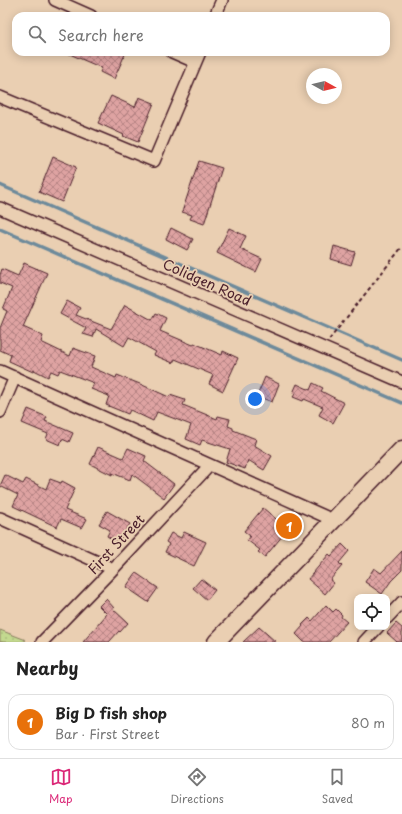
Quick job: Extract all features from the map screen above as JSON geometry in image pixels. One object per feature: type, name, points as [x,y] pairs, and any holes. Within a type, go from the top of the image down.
[{"type":"main road","points":[[216,642],[402,449]]},
{"type":"street","points":[[54,0],[81,12]]},
{"type":"street","points":[[217,12],[222,0]]},
{"type":"street","points":[[181,56],[195,62]]},
{"type":"street","points":[[0,96],[154,161],[198,56]]},
{"type":"street","name":"Colidgen Road","points":[[0,208],[322,349],[402,382]]},
{"type":"street","points":[[0,371],[333,520]]},
{"type":"street","points":[[0,412],[15,377]]},
{"type":"street","name":"First Street","points":[[42,642],[114,569],[210,465]]},
{"type":"street","points":[[0,518],[114,569]]},
{"type":"street","points":[[394,616],[402,602]]},
{"type":"street","points":[[364,642],[375,630]]},
{"type":"path","points":[[322,349],[402,247]]},
{"type":"green space","points":[[0,630],[26,640],[23,642],[0,642]]},
{"type":"building","points":[[74,56],[124,56],[114,79],[100,72],[102,68]]},
{"type":"building","points":[[111,96],[135,107],[139,97],[154,103],[138,142],[98,123]]},
{"type":"building","points":[[53,157],[76,167],[62,202],[39,192]]},
{"type":"building","points":[[199,161],[222,168],[204,224],[190,219],[192,215],[182,212]]},
{"type":"building","points":[[171,228],[193,239],[187,250],[166,239]]},
{"type":"building","points":[[229,228],[246,236],[240,249],[262,259],[256,272],[217,253]]},
{"type":"building","points":[[334,246],[355,252],[351,265],[331,259]]},
{"type":"building","points":[[24,263],[47,273],[23,327],[43,336],[41,342],[70,356],[73,348],[95,356],[91,367],[116,378],[117,375],[169,397],[170,395],[185,400],[183,405],[217,419],[218,416],[230,419],[228,426],[233,428],[233,430],[256,439],[254,445],[272,456],[264,470],[248,460],[245,469],[226,462],[230,449],[202,440],[200,445],[186,439],[191,425],[157,412],[153,421],[130,410],[128,414],[106,405],[109,396],[91,389],[94,383],[60,370],[58,374],[51,371],[48,377],[9,361],[11,355],[0,350],[0,328],[7,311],[3,309],[12,288],[0,283],[0,275],[2,269],[18,276]]},
{"type":"building","points":[[67,301],[80,308],[76,315],[111,329],[125,305],[152,320],[156,313],[166,318],[160,331],[193,345],[194,343],[222,355],[223,351],[238,358],[223,391],[209,384],[213,375],[175,359],[173,363],[154,355],[156,352],[129,337],[124,346],[96,329],[93,337],[83,334],[86,328],[60,314]]},
{"type":"building","points":[[265,377],[279,384],[272,402],[257,396]]},
{"type":"building","points":[[313,383],[323,388],[321,391],[344,403],[333,423],[319,415],[323,407],[304,399],[303,401],[293,397],[297,384],[310,390]]},
{"type":"building","points":[[28,409],[47,417],[45,421],[73,433],[69,442],[62,439],[60,445],[46,439],[48,434],[22,423]]},
{"type":"building","points":[[98,447],[123,458],[128,448],[146,456],[144,461],[174,484],[164,498],[132,474],[130,480],[112,473],[112,475],[90,464]]},
{"type":"building","points":[[5,475],[23,484],[26,479],[46,489],[50,479],[61,483],[62,481],[75,488],[65,510],[87,519],[82,528],[61,519],[57,527],[13,506],[18,495],[0,486]]},
{"type":"building","points":[[263,508],[288,529],[265,557],[258,552],[260,550],[247,540],[250,536],[244,531]]},
{"type":"building","points":[[107,511],[130,524],[118,543],[107,536],[110,530],[99,524]]},
{"type":"building","points":[[184,532],[206,542],[194,566],[165,552],[169,544],[166,542],[171,533],[181,538]]},
{"type":"building","points":[[342,544],[349,551],[339,563],[342,566],[330,580],[334,583],[325,594],[308,579],[329,554],[331,556]]},
{"type":"building","points":[[402,551],[402,570],[391,581],[382,594],[365,582],[374,568],[381,573]]},
{"type":"building","points":[[136,573],[158,588],[148,602],[126,587]]},
{"type":"building","points":[[201,579],[215,590],[207,600],[193,588]]},
{"type":"building","points":[[106,599],[114,608],[113,609],[128,623],[109,642],[83,642],[107,614],[99,606]]},
{"type":"building","points":[[326,605],[333,612],[336,609],[342,615],[341,617],[347,622],[329,642],[304,642],[296,634],[309,618],[312,621]]},
{"type":"building","points":[[396,623],[402,628],[402,642],[397,642],[387,633]]},
{"type":"building","points":[[259,627],[276,642],[243,642]]},
{"type":"waterway","points":[[0,185],[402,360]]},
{"type":"waterway","points":[[0,229],[402,403]]},
{"type":"place","name":"Big D fish shop","points":[[289,526]]}]
